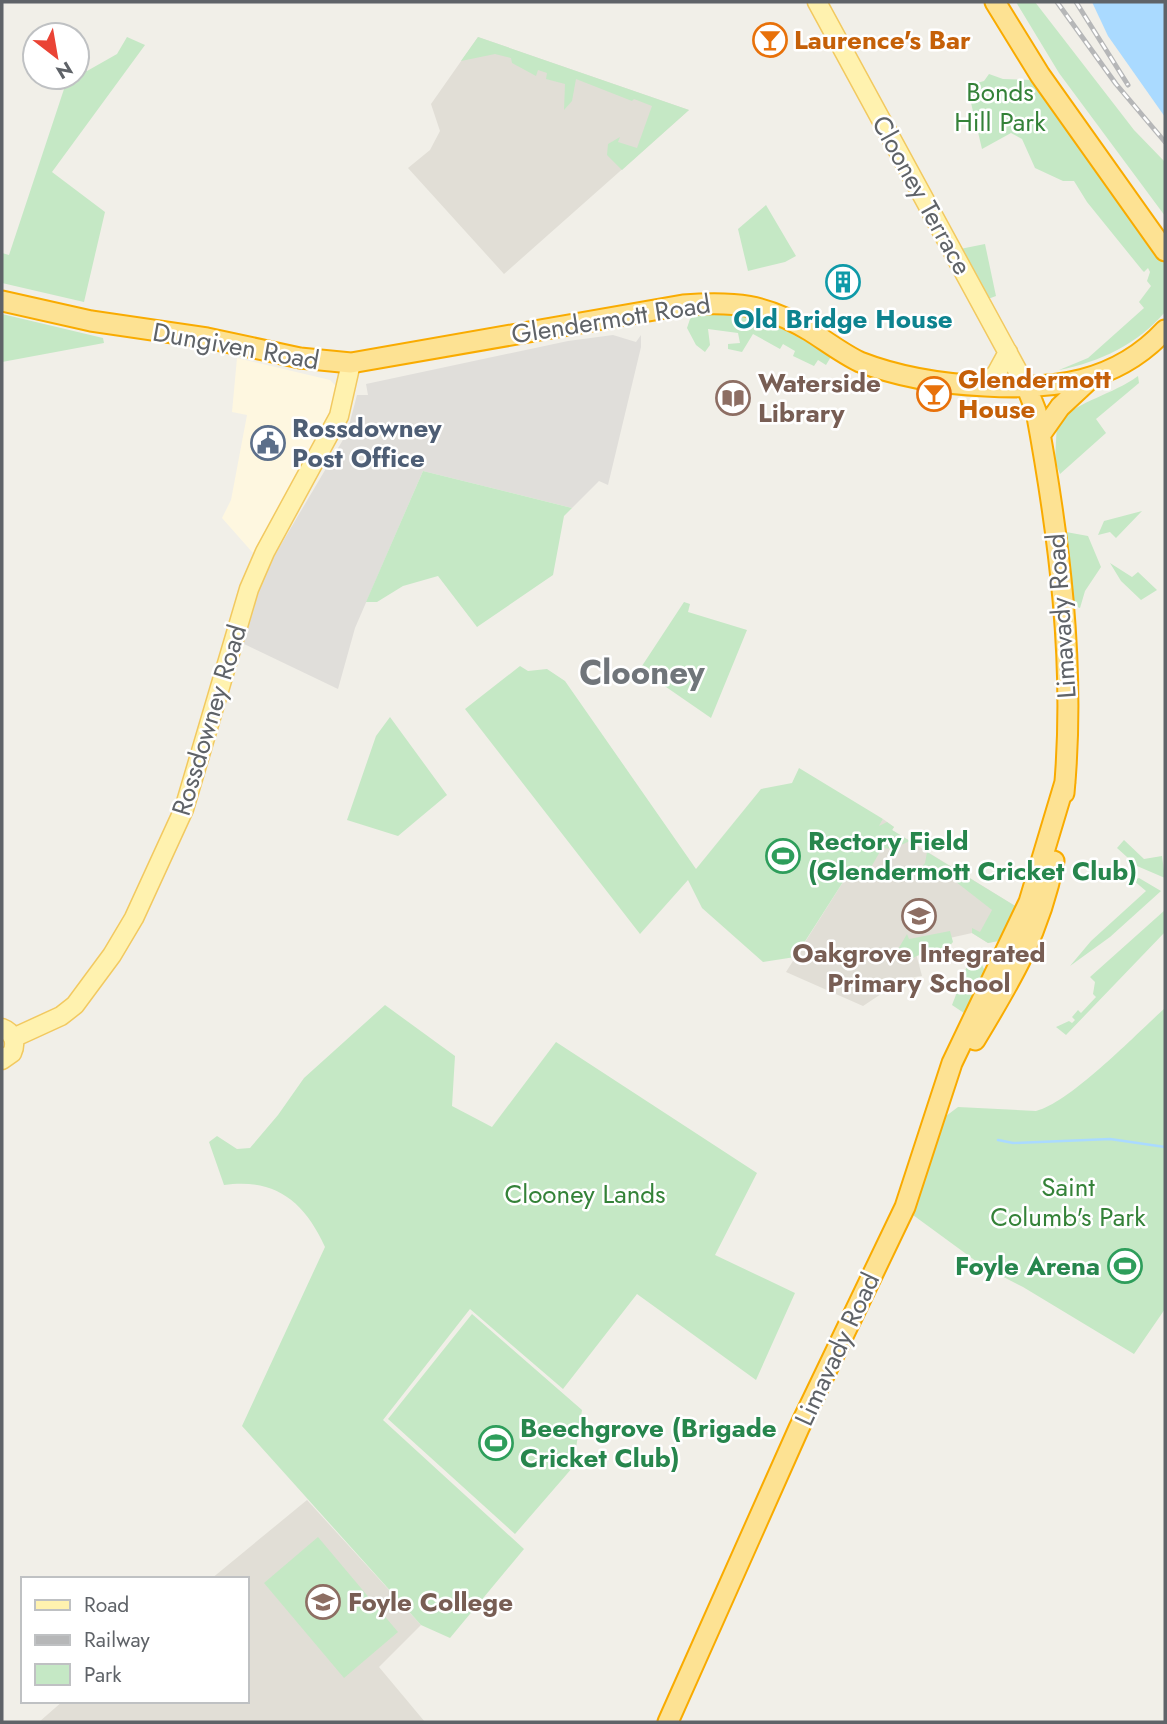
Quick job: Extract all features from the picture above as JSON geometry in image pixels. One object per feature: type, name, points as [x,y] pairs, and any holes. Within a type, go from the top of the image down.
[{"type":"highway","points":[[995,2],[1040,75],[1165,251]]},
{"type":"highway","points":[[1008,2],[1049,70],[1165,233]]},
{"type":"highway","name":"Dungiven Road","points":[[2,301],[91,321],[207,338],[300,358],[351,363],[471,342]]},
{"type":"highway","name":"Glendermott Road","points":[[471,342],[683,305],[725,302],[774,312],[858,361],[899,375],[981,386],[1027,388],[1055,387],[1092,378]]},
{"type":"highway","points":[[1042,442],[1060,407],[1092,378],[1131,360],[1165,330]]},
{"type":"highway","name":"Limavady Road","points":[[944,1087],[1013,977],[1045,907],[1065,782],[1067,678],[1062,574],[1042,442],[1027,388]]},
{"type":"highway","name":"Limavady Road","points":[[668,1722],[799,1429],[905,1207],[960,1043],[1029,902],[1065,782]]},
{"type":"highway","points":[[960,1043],[974,1028],[1009,966],[1050,879]]},
{"type":"main road","name":"Clooney Terrace","points":[[817,2],[1027,388]]},
{"type":"main road","points":[[981,386],[996,374],[1005,361],[1007,352]]},
{"type":"main road","name":"Rossdowney Road","points":[[8,1033],[61,1016],[75,1005],[112,955],[134,918],[184,809],[249,589],[265,552],[339,416],[351,363]]},
{"type":"main road","points":[[2,1060],[12,1053],[8,1033]]},
{"type":"shaded area","points":[[478,37],[689,110],[504,274],[408,168],[430,150],[440,131],[431,104]]},
{"type":"shaded area","points":[[613,335],[636,342],[641,335],[641,347],[608,485],[599,481],[572,508],[423,471],[355,628],[338,689],[242,643],[263,575],[347,433],[357,395],[368,395],[366,384],[568,341]]},
{"type":"shaded area","points":[[237,358],[330,380],[337,387],[335,404],[310,455],[253,553],[222,518],[231,500],[247,415],[232,412]]},
{"type":"shaded area","name":"Oakgrove Integrated Primary School","points":[[883,819],[894,827],[892,830],[1020,909],[1003,940],[988,943],[972,933],[914,946],[922,976],[887,981],[884,992],[863,1006],[786,972]]},
{"type":"shaded area","name":"Foyle College","points":[[307,1500],[421,1625],[379,1667],[425,1722],[39,1722],[61,1703],[248,1703],[248,1577],[213,1577]]},
{"type":"green space","points":[[1016,2],[1035,2],[1134,130],[1165,162],[1165,216],[1059,73]]},
{"type":"green space","points":[[127,37],[145,45],[52,172],[105,212],[84,302],[2,283],[2,253],[9,255],[63,91],[91,91],[91,69],[117,54]]},
{"type":"green space","points":[[478,37],[689,110],[622,170],[607,155],[608,144],[620,137],[618,142],[637,148],[652,106],[576,79],[572,101],[564,110],[565,84],[546,79],[547,73],[538,70],[536,76],[512,63],[511,58],[495,54],[461,61]]},
{"type":"green space","name":"Bonds Hill Park","points":[[989,74],[1003,79],[1032,80],[1165,264],[1165,312],[1143,333],[1103,357],[1059,370],[1088,358],[1144,308],[1139,302],[1151,286],[1147,281],[1150,272],[1148,268],[1144,272],[1142,270],[1087,202],[1074,181],[1063,181],[1035,168],[1022,139],[1011,133],[982,149],[967,86],[984,81]]},
{"type":"green space","points":[[766,205],[796,256],[785,262],[748,271],[738,229]]},
{"type":"green space","points":[[985,244],[996,296],[988,299],[960,249]]},
{"type":"green space","points":[[705,313],[738,313],[759,317],[832,355],[826,365],[818,360],[814,366],[793,356],[795,351],[783,344],[780,349],[753,334],[742,352],[728,349],[728,344],[740,343],[738,333],[708,329],[710,345],[705,352],[696,345],[687,328],[691,316]]},
{"type":"green space","points":[[2,314],[103,338],[104,343],[2,362]]},
{"type":"green space","points":[[1138,376],[1139,383],[1096,419],[1106,433],[1060,474],[1055,461],[1057,422],[1076,408]]},
{"type":"green space","points":[[423,471],[572,508],[564,516],[553,575],[477,627],[438,576],[403,586],[377,602],[366,602]]},
{"type":"green space","points":[[1142,511],[1116,538],[1110,532],[1098,535],[1104,521]]},
{"type":"green space","points":[[1066,532],[1088,536],[1101,567],[1085,591],[1080,608],[1072,605]]},
{"type":"green space","points":[[1110,563],[1132,577],[1138,572],[1157,590],[1141,600],[1121,581]]},
{"type":"green space","points":[[684,602],[690,604],[688,612],[747,630],[711,718],[640,669]]},
{"type":"green space","points":[[520,666],[528,671],[547,669],[565,681],[696,869],[761,789],[792,783],[799,768],[883,819],[879,826],[887,822],[894,827],[892,830],[910,841],[892,849],[882,848],[870,869],[856,874],[850,871],[795,957],[763,962],[702,908],[688,880],[640,934],[465,709]]},
{"type":"green space","points":[[390,717],[447,795],[398,836],[347,820],[376,736]]},
{"type":"green space","points":[[1124,840],[1144,859],[1162,856],[1165,878],[1137,866],[1117,848]]},
{"type":"green space","points":[[927,852],[1020,909],[1003,940],[988,943],[972,933],[972,928],[980,932],[992,910],[951,878],[925,879],[917,873],[925,863]]},
{"type":"green space","points":[[1139,878],[1161,891],[1110,937],[1070,966],[1091,941],[1146,891],[1133,880]]},
{"type":"green space","points":[[1165,910],[1165,932],[1066,1035],[1056,1027],[1069,1021],[1072,1023],[1075,1020],[1072,1017],[1078,1010],[1081,1013],[1096,997],[1093,994],[1095,982],[1090,977]]},
{"type":"green space","points":[[950,931],[953,942],[944,949],[910,960],[897,951],[907,934],[909,939]]},
{"type":"green space","points":[[969,961],[982,965],[987,975],[967,1015],[952,1005]]},
{"type":"green space","name":"Clooney Lands","points":[[385,1005],[455,1056],[452,1106],[492,1127],[556,1042],[757,1173],[715,1255],[795,1293],[756,1380],[637,1294],[563,1389],[470,1309],[383,1420],[524,1549],[450,1638],[421,1625],[242,1426],[325,1247],[308,1217],[286,1196],[258,1185],[224,1185],[209,1142],[217,1136],[237,1149],[250,1148],[304,1078]]},
{"type":"green space","name":"Saint Columb's Park","points":[[1165,1008],[1165,1309],[1134,1354],[1023,1287],[984,1267],[913,1215],[942,1119],[958,1107],[1036,1111],[1050,1105],[1084,1082]]},
{"type":"green space","name":"Beechgrove (Brigade Cricket Club)","points":[[472,1314],[582,1410],[573,1467],[515,1534],[388,1419]]},
{"type":"green space","points":[[318,1537],[398,1632],[344,1678],[264,1583]]},
{"type":"water","points":[[1092,2],[1165,2],[1165,117],[1108,36]]},
{"type":"waterway","points":[[998,1140],[1013,1143],[1110,1139],[1165,1147]]},
{"type":"railway","points":[[1057,2],[1116,84],[1165,142]]},
{"type":"railway","points":[[1076,2],[1128,85]]},
{"type":"place","name":"Laurence's Bar","points":[[770,40]]},
{"type":"place","name":"Old Bridge House","points":[[843,282]]},
{"type":"place","name":"Glendermott House","points":[[934,394]]},
{"type":"place","name":"Waterside Library","points":[[733,398]]},
{"type":"place","name":"Rossdowney Post Office","points":[[268,443]]},
{"type":"place","name":"Rectory Field (Glendermott Cricket Club)","points":[[783,856]]},
{"type":"place","name":"Oakgrove Integrated Primary School","points":[[919,916]]},
{"type":"place","name":"Foyle Arena","points":[[1125,1266]]},
{"type":"place","name":"Beechgrove (Brigade Cricket Club)","points":[[496,1443]]},
{"type":"place","name":"Foyle College","points":[[323,1602]]},
{"type":"district","name":"Clooney","points":[[642,672]]}]
